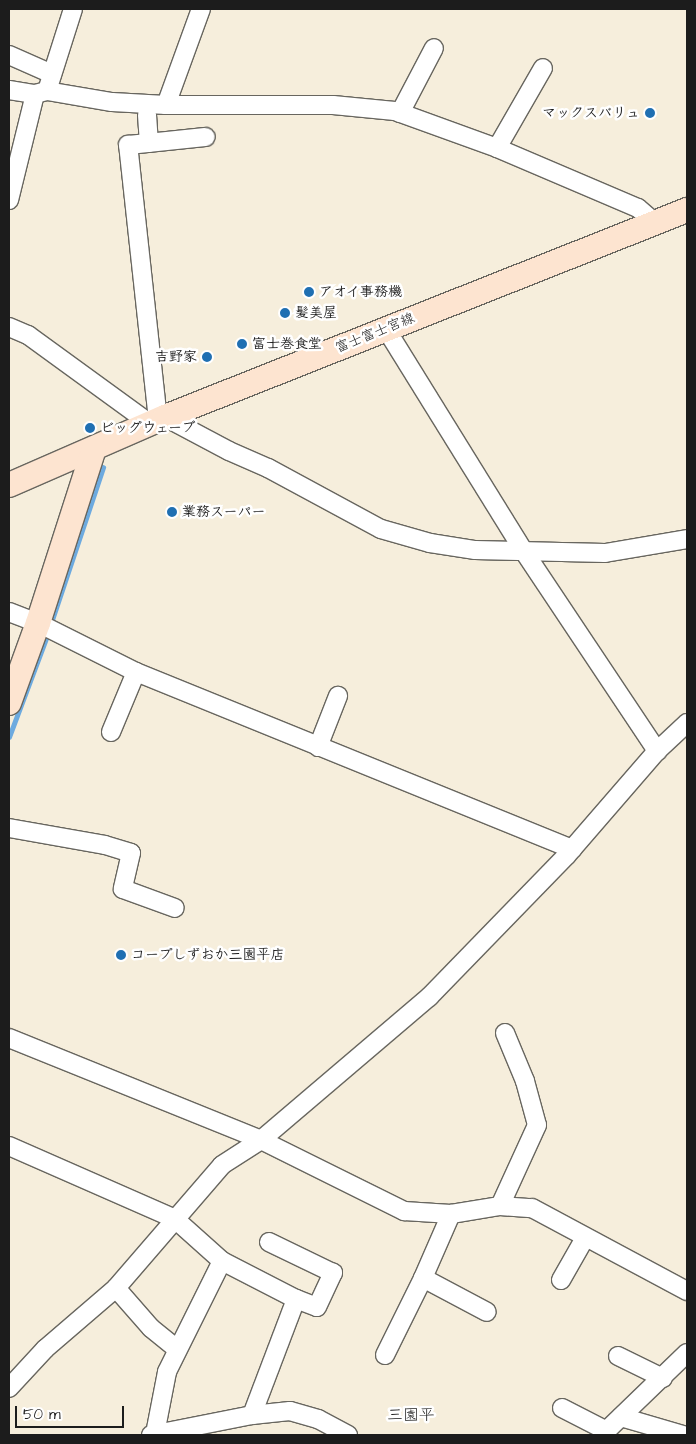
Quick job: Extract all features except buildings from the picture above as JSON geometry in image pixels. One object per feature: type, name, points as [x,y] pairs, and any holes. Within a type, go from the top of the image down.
[{"type":"main road","name":"富士富士宮線","points":[[9,485],[157,420],[687,210]]},
{"type":"main road","points":[[9,703],[45,627],[94,449]]},
{"type":"street","points":[[9,200],[41,93],[52,74],[74,9]]},
{"type":"street","points":[[166,105],[201,9]]},
{"type":"street","points":[[400,113],[434,48]]},
{"type":"street","points":[[9,54],[52,74]]},
{"type":"street","points":[[497,148],[543,68]]},
{"type":"street","points":[[9,90],[112,102],[166,105],[333,105],[400,113],[497,148],[638,208],[654,222]]},
{"type":"street","points":[[147,115],[149,143]]},
{"type":"street","points":[[157,420],[128,144],[206,138]]},
{"type":"street","points":[[9,327],[28,335],[157,420],[268,468],[381,529],[430,543],[475,550],[605,553],[687,539]]},
{"type":"street","points":[[386,329],[523,550],[657,751]]},
{"type":"street","points":[[9,612],[45,627],[136,672],[572,848]]},
{"type":"street","points":[[111,732],[136,672]]},
{"type":"street","points":[[318,747],[338,696]]},
{"type":"street","points":[[9,1388],[45,1349],[116,1288],[222,1165],[261,1140],[429,997],[572,848],[657,751],[687,723]]},
{"type":"street","points":[[9,828],[105,845],[131,853],[123,889],[175,908]]},
{"type":"street","points":[[500,1206],[537,1125],[526,1081],[505,1033]]},
{"type":"street","points":[[9,1038],[261,1140],[404,1211],[450,1214],[500,1206],[532,1208],[687,1291]]},
{"type":"street","points":[[9,1146],[175,1219],[222,1261],[296,1299],[317,1307],[334,1273],[269,1242]]},
{"type":"street","points":[[384,1355],[423,1278],[450,1214]]},
{"type":"street","points":[[561,1280],[585,1238]]},
{"type":"street","points":[[222,1261],[167,1372],[153,1435],[252,1415],[290,1411],[318,1419],[348,1435]]},
{"type":"street","points":[[423,1278],[486,1312]]},
{"type":"street","points":[[116,1288],[151,1328],[177,1349]]},
{"type":"street","points":[[252,1415],[296,1299]]},
{"type":"street","points":[[562,1408],[604,1433],[687,1353]]},
{"type":"street","points":[[618,1356],[663,1378]]},
{"type":"street","points":[[621,1416],[683,1435]]},
{"type":"waterway","points":[[50,626],[103,468]]},
{"type":"waterway","points":[[9,737],[48,633]]},
{"type":"place","name":"マックスバリュ","points":[[650,113]]},
{"type":"place","name":"アオイ事務機","points":[[309,292]]},
{"type":"place","name":"髪美屋","points":[[285,313]]},
{"type":"place","name":"富士巻食堂","points":[[242,344]]},
{"type":"place","name":"吉野家","points":[[207,357]]},
{"type":"place","name":"ビッグウェーブ","points":[[90,428]]},
{"type":"place","name":"業務スーパー","points":[[172,512]]},
{"type":"place","name":"コープしずおか三園平店","points":[[121,955]]},
{"type":"district","name":"三園平","points":[[411,1415]]}]
